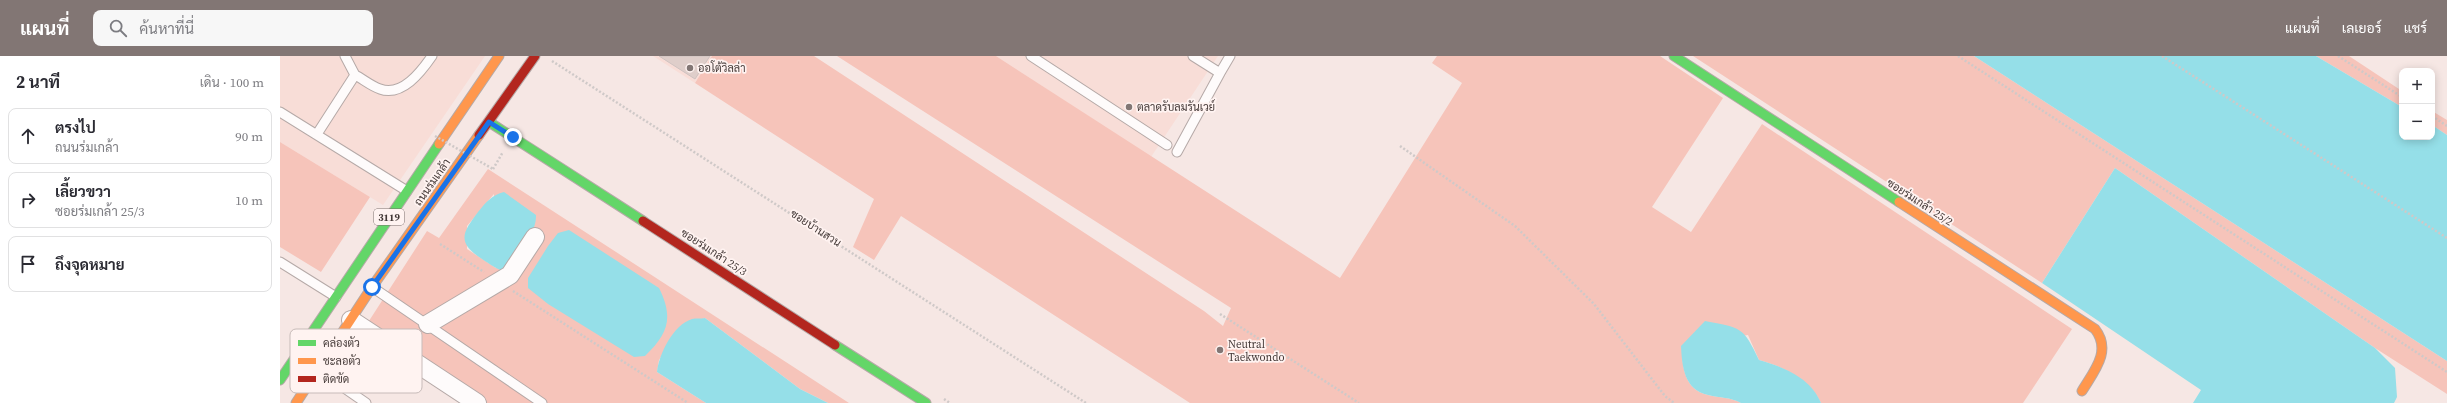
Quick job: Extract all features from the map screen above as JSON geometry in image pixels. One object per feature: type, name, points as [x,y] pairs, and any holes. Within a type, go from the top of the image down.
[{"type":"street","name":"ถนนร่มเกล้า","points":[[314,329],[499,56]]},
{"type":"street","name":"ถนนร่มเกล้า","points":[[345,329],[372,287],[535,56]]},
{"type":"street","name":"ซอยร่มเกล้า 25/2","points":[[1674,56],[2095,329],[2102,338],[2102,358],[2082,390]]},
{"type":"street","name":"ซอยร่มเกล้า 25/3","points":[[489,122],[926,403]]},
{"type":"street","points":[[428,324],[510,275],[534,237]]},
{"type":"street","points":[[351,320],[365,329]]},
{"type":"street","name":"ถนนร่มเกล้า","points":[[280,379],[290,364]]},
{"type":"street","points":[[422,367],[477,403]]},
{"type":"street","name":"ถนนร่มเกล้า","points":[[296,403],[302,393]]},
{"type":"lane","points":[[346,56],[355,75],[379,89],[391,91],[411,82],[432,56]]},
{"type":"lane","points":[[1031,56],[1167,145]]},
{"type":"lane","points":[[1193,56],[1220,73]]},
{"type":"lane","points":[[1177,152],[1230,56]]},
{"type":"lane","points":[[317,134],[355,75]]},
{"type":"lane","points":[[280,112],[407,190]]},
{"type":"lane","points":[[280,262],[336,297]]},
{"type":"lane","points":[[372,287],[542,403]]},
{"type":"lane","points":[[352,393],[366,403]]},
{"type":"path","points":[[1958,56],[2447,372]]},
{"type":"path","points":[[2162,56],[2447,238]]},
{"type":"path","points":[[2338,56],[2399,95]]},
{"type":"path","name":"ซอยบ้านสวน","points":[[550,60],[1086,403]]},
{"type":"path","points":[[2435,118],[2447,126]]},
{"type":"path","points":[[435,136],[493,169]]},
{"type":"path","points":[[1400,146],[1515,226],[1594,304],[1666,396],[1674,403]]},
{"type":"path","points":[[440,244],[688,403]]},
{"type":"path","points":[[1220,314],[1359,403]]},
{"type":"shaded area","points":[[280,56],[485,56],[383,205],[280,142]]},
{"type":"shaded area","name":"ออโต้วิลล่า","points":[[653,56],[712,56],[695,83]]},
{"type":"shaded area","points":[[712,56],[814,56],[1204,311],[1223,326],[1231,308],[837,56],[996,56],[1340,278],[1462,83],[1432,63],[1437,56],[1660,56],[1723,98],[1652,207],[1691,232],[1762,124],[2072,329],[2023,403],[1821,403],[1810,387],[1795,375],[1777,366],[1759,360],[1748,335],[1682,346],[1686,376],[1689,383],[1694,388],[1708,395],[1741,403],[1190,403],[901,216],[874,260],[853,247],[874,199],[695,83]]},
{"type":"shaded area","name":"ตลาดรับลมรันเวย์","points":[[996,56],[1218,56],[1151,157]]},
{"type":"shaded area","points":[[1693,56],[1974,56],[2447,361],[2447,394],[2375,348],[2115,168],[2042,283]]},
{"type":"shaded area","points":[[2316,56],[2349,56],[2399,89],[2399,105]]},
{"type":"shaded area","points":[[2435,113],[2447,120],[2447,135],[2435,127]]},
{"type":"shaded area","points":[[280,142],[370,197],[321,272],[280,247]]},
{"type":"shaded area","points":[[488,169],[849,403],[828,403],[800,389],[705,318],[678,329],[659,360],[657,372],[706,403],[487,403],[422,360],[422,329],[375,329],[367,324],[427,231],[439,238]],"holes":[[[494,194],[496,268],[467,249],[467,226]]]},
{"type":"water","points":[[1974,56],[2316,56],[2399,105],[2399,140],[2435,140],[2435,127],[2447,135],[2447,361]]},
{"type":"water","points":[[2115,168],[2375,348],[2395,368],[2397,397],[2394,403],[2193,403],[2201,390],[2042,283]]},
{"type":"water","points":[[504,192],[536,215],[533,230],[525,245],[503,271],[491,265],[472,251],[467,246],[465,236],[469,225],[484,205],[493,197]]},
{"type":"water","points":[[569,230],[659,288],[666,308],[666,325],[659,340],[645,356],[634,357],[548,304],[528,288],[528,278],[548,246],[558,233]]},
{"type":"water","points":[[705,318],[800,389],[828,403],[706,403],[657,372],[664,349],[668,341],[679,327],[692,319]]},
{"type":"water","points":[[1705,321],[1734,327],[1740,330],[1749,341],[1759,360],[1787,370],[1804,380],[1811,387],[1821,403],[1741,403],[1708,395],[1694,388],[1689,383],[1686,376],[1682,361],[1681,346]]},
{"type":"building","name":"ออโต้วิลล่า","points":[[659,56],[710,56],[695,79]]},
{"type":"traffic: fast","points":[[1674,56],[1899,202]]},
{"type":"traffic: fast","points":[[489,122],[643,221]]},
{"type":"traffic: fast","points":[[314,329],[439,144]]},
{"type":"traffic: fast","points":[[835,345],[926,403]]},
{"type":"traffic: fast","points":[[280,380],[290,365]]},
{"type":"traffic: slow","points":[[439,144],[499,56]]},
{"type":"traffic: slow","points":[[344,329],[372,287],[479,135]]},
{"type":"traffic: slow","points":[[1899,202],[2095,329],[2100,337],[2102,353],[2096,368],[2082,391]]},
{"type":"traffic: slow","points":[[296,403],[303,393]]},
{"type":"traffic: jam","points":[[479,135],[535,56]]},
{"type":"traffic: jam","points":[[643,221],[835,345]]},
{"type":"place","name":"ออโต้วิลล่า","points":[[690,68]]},
{"type":"place","name":"ตลาดรับลมรันเวย์","points":[[1129,107]]},
{"type":"place","name":"Neutral Taekwondo","points":[[1220,350]]},
{"type":"route","points":[[372,287],[489,122],[513,137]]}]
